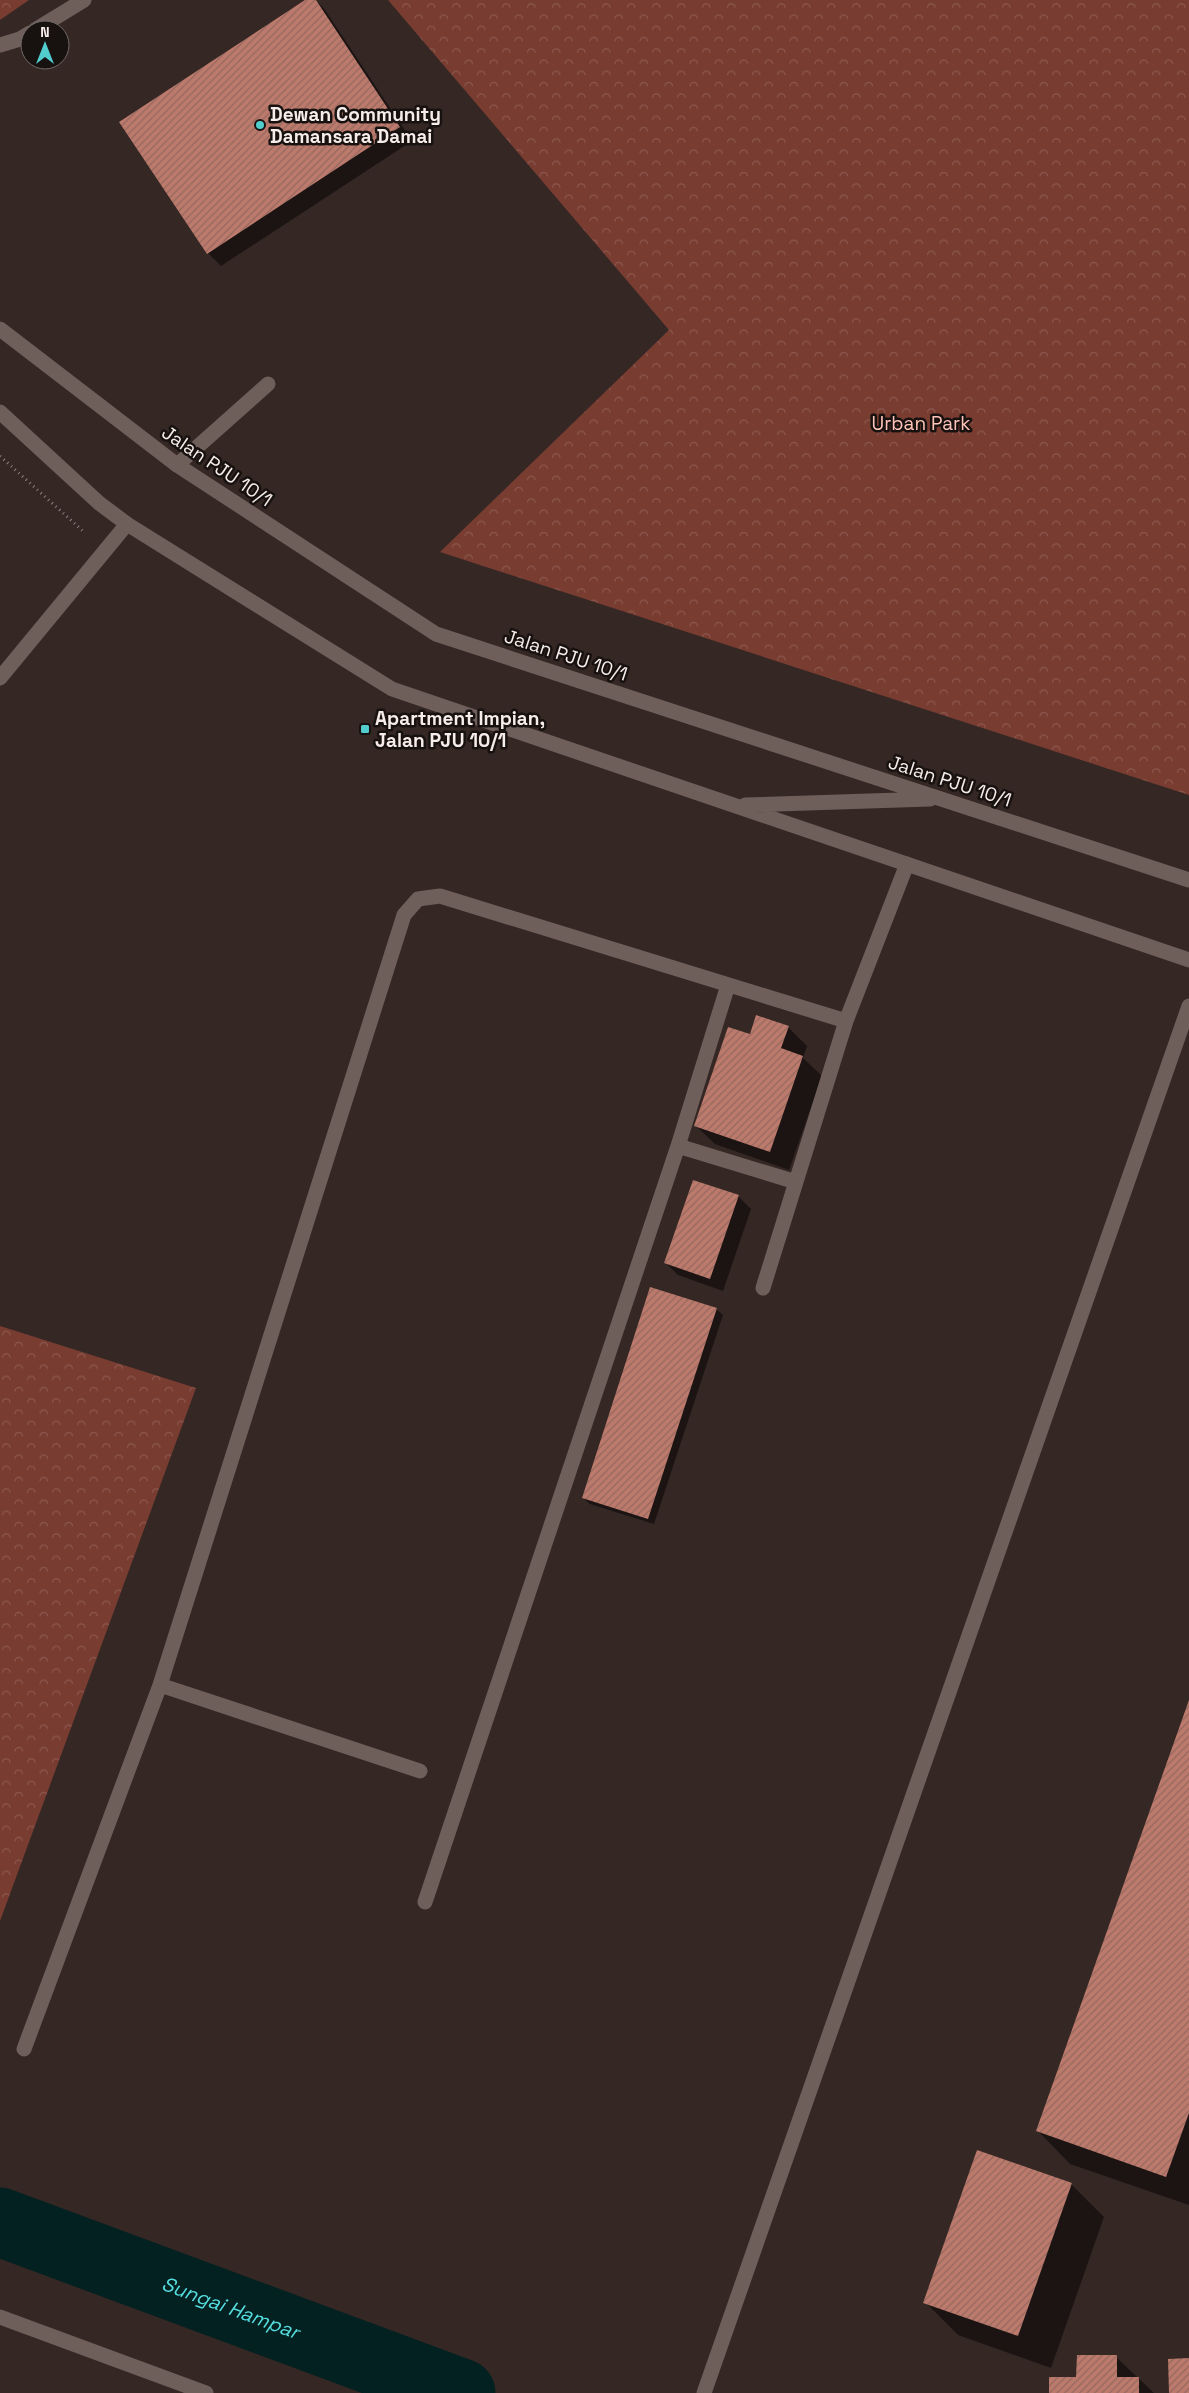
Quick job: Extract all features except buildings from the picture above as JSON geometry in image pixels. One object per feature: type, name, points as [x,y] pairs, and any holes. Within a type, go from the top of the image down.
[{"type":"street","points":[[51,20],[84,0]]},
{"type":"street","points":[[0,45],[20,39]]},
{"type":"street","name":"Jalan PJU 10/1","points":[[0,329],[177,465],[436,634],[1189,880]]},
{"type":"street","points":[[177,465],[268,384]]},
{"type":"street","points":[[0,412],[99,503],[127,524],[392,690],[1189,960]]},
{"type":"street","points":[[0,678],[127,524]]},
{"type":"street","points":[[736,805],[941,799]]},
{"type":"street","points":[[763,1288],[846,1021],[907,864]]},
{"type":"street","points":[[24,2049],[160,1685],[404,915],[418,899],[440,896],[846,1021]]},
{"type":"street","points":[[425,1902],[678,1146],[728,985]]},
{"type":"street","points":[[704,2393],[1189,1006]]},
{"type":"street","points":[[678,1146],[796,1182]]},
{"type":"street","points":[[160,1685],[420,1771]]},
{"type":"street","points":[[0,2317],[206,2393]]},
{"type":"path","points":[[0,456],[105,551]]},
{"type":"green space","points":[[0,0],[29,0],[0,20]]},
{"type":"green space","name":"Urban Park","points":[[388,0],[1189,0],[1189,795],[440,552],[669,330]]},
{"type":"green space","points":[[0,1326],[196,1388],[0,1921]]},
{"type":"waterway","name":"Sungai Hampar","points":[[0,2222],[461,2393]]},
{"type":"place","name":"Dewan Community Damansara Damai","points":[[260,125]]},
{"type":"place","name":"Apartment Impian, Jalan PJU 10/1","points":[[365,729]]}]
